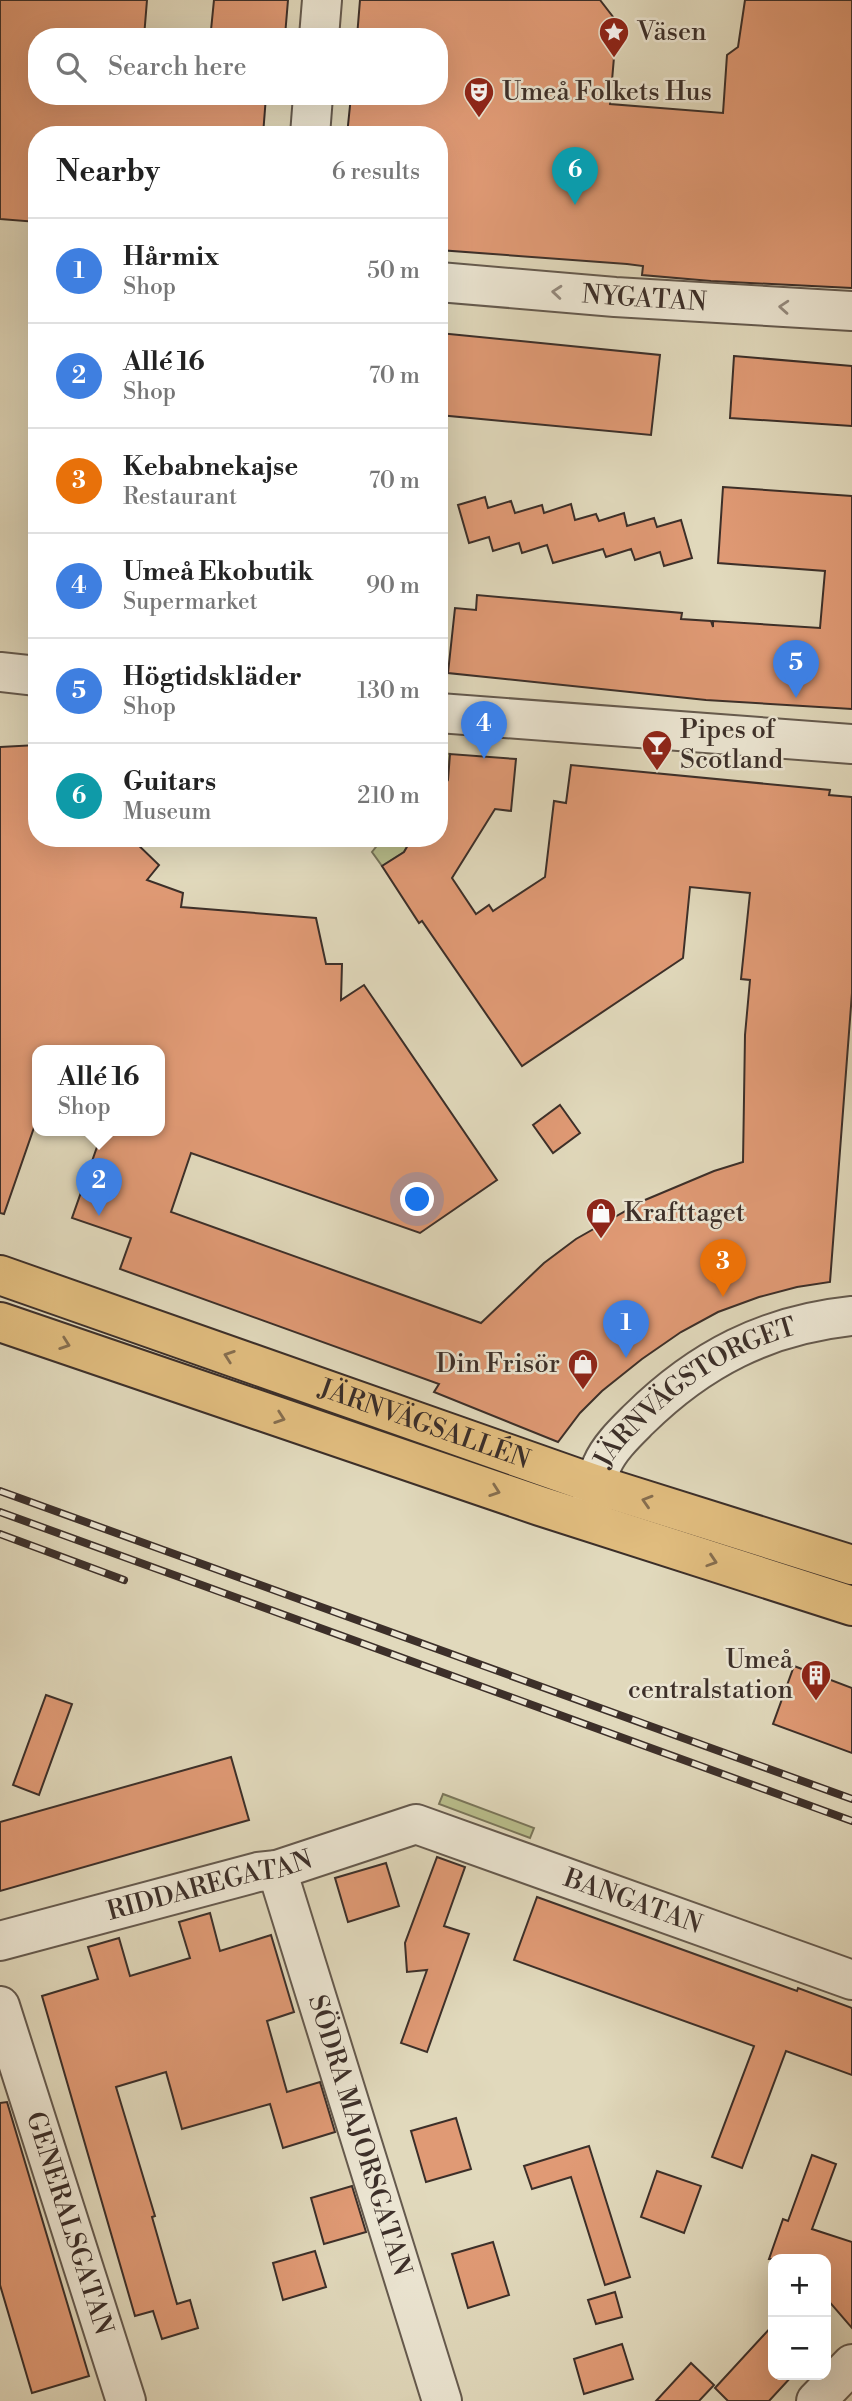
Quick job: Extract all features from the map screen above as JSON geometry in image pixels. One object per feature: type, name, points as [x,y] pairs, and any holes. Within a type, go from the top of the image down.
[{"type":"main road","name":"JÄRNVÄGSALLÉN","points":[[0,1275],[592,1502],[852,1606]]},
{"type":"main road","name":"JÄRNVÄGSALLÉN","points":[[0,1322],[592,1502],[852,1565]]},
{"type":"street","points":[[320,28],[322,0]]},
{"type":"street","points":[[311,126],[312,105]]},
{"type":"street","name":"NYGATAN","points":[[448,283],[615,297],[852,311]]},
{"type":"street","points":[[0,672],[28,675]]},
{"type":"street","points":[[448,714],[852,744]]},
{"type":"street","name":"JÄRNVÄGSTORGET","points":[[592,1502],[602,1463],[629,1429],[660,1399],[698,1370],[740,1344],[797,1325],[852,1317]]},
{"type":"street","name":"RIDDAREGATAN","points":[[0,1941],[258,1872],[277,1870],[416,1824]]},
{"type":"street","name":"BANGATAN","points":[[416,1824],[852,1980]]},
{"type":"street","name":"SÖDRA MAJORSGATAN","points":[[277,1870],[442,2401]]},
{"type":"street","name":"GENERALSGATAN","points":[[0,2006],[126,2401]]},
{"type":"street","points":[[816,2401],[850,2371]]},
{"type":"green space","points":[[376,847],[407,847],[404,852],[382,866],[372,852]]},
{"type":"green space","points":[[443,1794],[534,1828],[530,1838],[439,1804]]},
{"type":"building","points":[[0,0],[147,0],[145,28],[28,28],[28,105],[265,105],[264,126],[28,126],[28,221],[0,219]]},
{"type":"building","points":[[214,0],[288,0],[286,28],[211,28]]},
{"type":"building","points":[[360,0],[600,0],[617,22],[610,104],[723,113],[727,55],[738,47],[745,0],[852,0],[852,288],[642,275],[643,266],[448,251],[448,126],[348,126],[350,105],[448,105],[448,28],[358,28]]},
{"type":"building","points":[[448,334],[660,355],[651,435],[448,416]]},
{"type":"building","points":[[734,356],[852,366],[852,426],[730,418]]},
{"type":"building","points":[[723,487],[852,496],[852,709],[706,700],[448,673],[455,608],[476,610],[477,595],[682,613],[681,619],[711,621],[713,627],[713,621],[820,628],[825,571],[718,563]]},
{"type":"building","points":[[485,497],[488,508],[511,501],[515,513],[542,505],[544,513],[571,504],[575,520],[596,514],[599,521],[624,513],[627,526],[654,518],[657,527],[681,520],[692,558],[664,566],[660,552],[635,560],[631,549],[606,557],[603,549],[553,563],[547,545],[522,553],[519,543],[493,551],[489,537],[469,543],[458,505]]},
{"type":"building","points":[[28,745],[28,847],[140,847],[159,865],[147,880],[183,893],[181,907],[316,918],[326,964],[342,964],[341,1000],[364,985],[497,1180],[420,1233],[191,1153],[171,1212],[481,1323],[544,1263],[576,1239],[645,1200],[743,1162],[745,1035],[750,980],[741,979],[750,893],[690,887],[683,958],[522,1066],[422,921],[419,923],[382,866],[404,852],[407,847],[448,847],[450,754],[516,759],[511,811],[495,809],[452,878],[476,914],[489,905],[493,911],[545,877],[554,801],[566,803],[571,765],[830,790],[829,795],[852,797],[852,993],[830,1282],[759,1297],[718,1312],[681,1332],[602,1391],[580,1413],[558,1442],[434,1392],[439,1384],[120,1269],[131,1238],[72,1218],[101,1136],[165,1136],[165,1045],[32,1045],[32,1133],[4,1214],[0,1213],[0,747]]},
{"type":"building","points":[[560,1105],[580,1133],[553,1153],[533,1125]]},
{"type":"building","name":"Umeå centralstation","points":[[794,1666],[852,1688],[852,1753],[773,1724]]},
{"type":"building","points":[[46,1695],[72,1704],[39,1795],[13,1785]]},
{"type":"building","points":[[231,1757],[249,1820],[0,1891],[0,1822]]},
{"type":"building","points":[[437,1857],[465,1867],[444,1926],[469,1934],[427,2052],[401,2043],[427,1970],[407,1972],[405,1943]]},
{"type":"building","points":[[386,1863],[399,1906],[348,1922],[335,1878]]},
{"type":"building","points":[[537,1897],[797,1991],[798,1988],[852,2008],[852,2075],[786,2051],[742,2168],[712,2157],[754,2046],[514,1960]]},
{"type":"building","points":[[210,1913],[220,1951],[271,1935],[294,2012],[267,2021],[287,2092],[320,2082],[335,2132],[283,2148],[270,2104],[182,2129],[166,2072],[116,2087],[155,2216],[152,2217],[177,2304],[190,2300],[198,2328],[162,2339],[153,2311],[135,2316],[42,1996],[98,1979],[88,1947],[119,1938],[130,1976],[190,1958],[179,1922]]},
{"type":"building","points":[[7,2102],[89,2376],[32,2393],[0,2285],[0,2103]]},
{"type":"building","points":[[456,2118],[471,2169],[426,2182],[411,2131]]},
{"type":"building","points":[[589,2146],[630,2277],[605,2285],[571,2177],[532,2189],[524,2166]]},
{"type":"building","points":[[812,2155],[836,2164],[812,2229],[852,2242],[852,2328],[831,2304],[831,2254],[771,2254],[783,2219],[788,2221]]},
{"type":"building","points":[[657,2171],[701,2186],[684,2233],[641,2217]]},
{"type":"building","points":[[352,2186],[366,2232],[324,2244],[311,2198]]},
{"type":"building","points":[[493,2242],[509,2295],[468,2308],[452,2254]]},
{"type":"building","points":[[315,2251],[326,2287],[283,2300],[273,2263]]},
{"type":"building","points":[[615,2292],[622,2317],[596,2324],[588,2300]]},
{"type":"building","points":[[768,2330],[768,2380],[788,2380],[769,2401],[728,2401],[715,2388]]},
{"type":"building","points":[[622,2344],[633,2379],[584,2394],[574,2359]]},
{"type":"building","points":[[691,2363],[714,2385],[699,2401],[656,2401]]},
{"type":"railway","points":[[0,1491],[852,1799]]},
{"type":"railway","points":[[0,1512],[852,1821]]},
{"type":"railway","points":[[0,1534],[124,1580]]},
{"type":"place","name":"Väsen","points":[[614,59]]},
{"type":"place","name":"Umeå Folkets Hus","points":[[479,119]]},
{"type":"place","name":"Guitars","points":[[575,205]]},
{"type":"place","name":"Högtidskläder","points":[[796,698]]},
{"type":"place","name":"Umeå Ekobutik","points":[[484,759]]},
{"type":"place","name":"Pipes of Scotland","points":[[657,772]]},
{"type":"place","name":"Allé 16","points":[[99,1216]]},
{"type":"place","name":"Krafttaget","points":[[601,1240]]},
{"type":"place","name":"Kebabnekajse","points":[[723,1297]]},
{"type":"place","name":"Hårmix","points":[[626,1358]]},
{"type":"place","name":"Din Frisör","points":[[583,1391]]},
{"type":"place","name":"Umeå centralstation","points":[[816,1702]]}]
